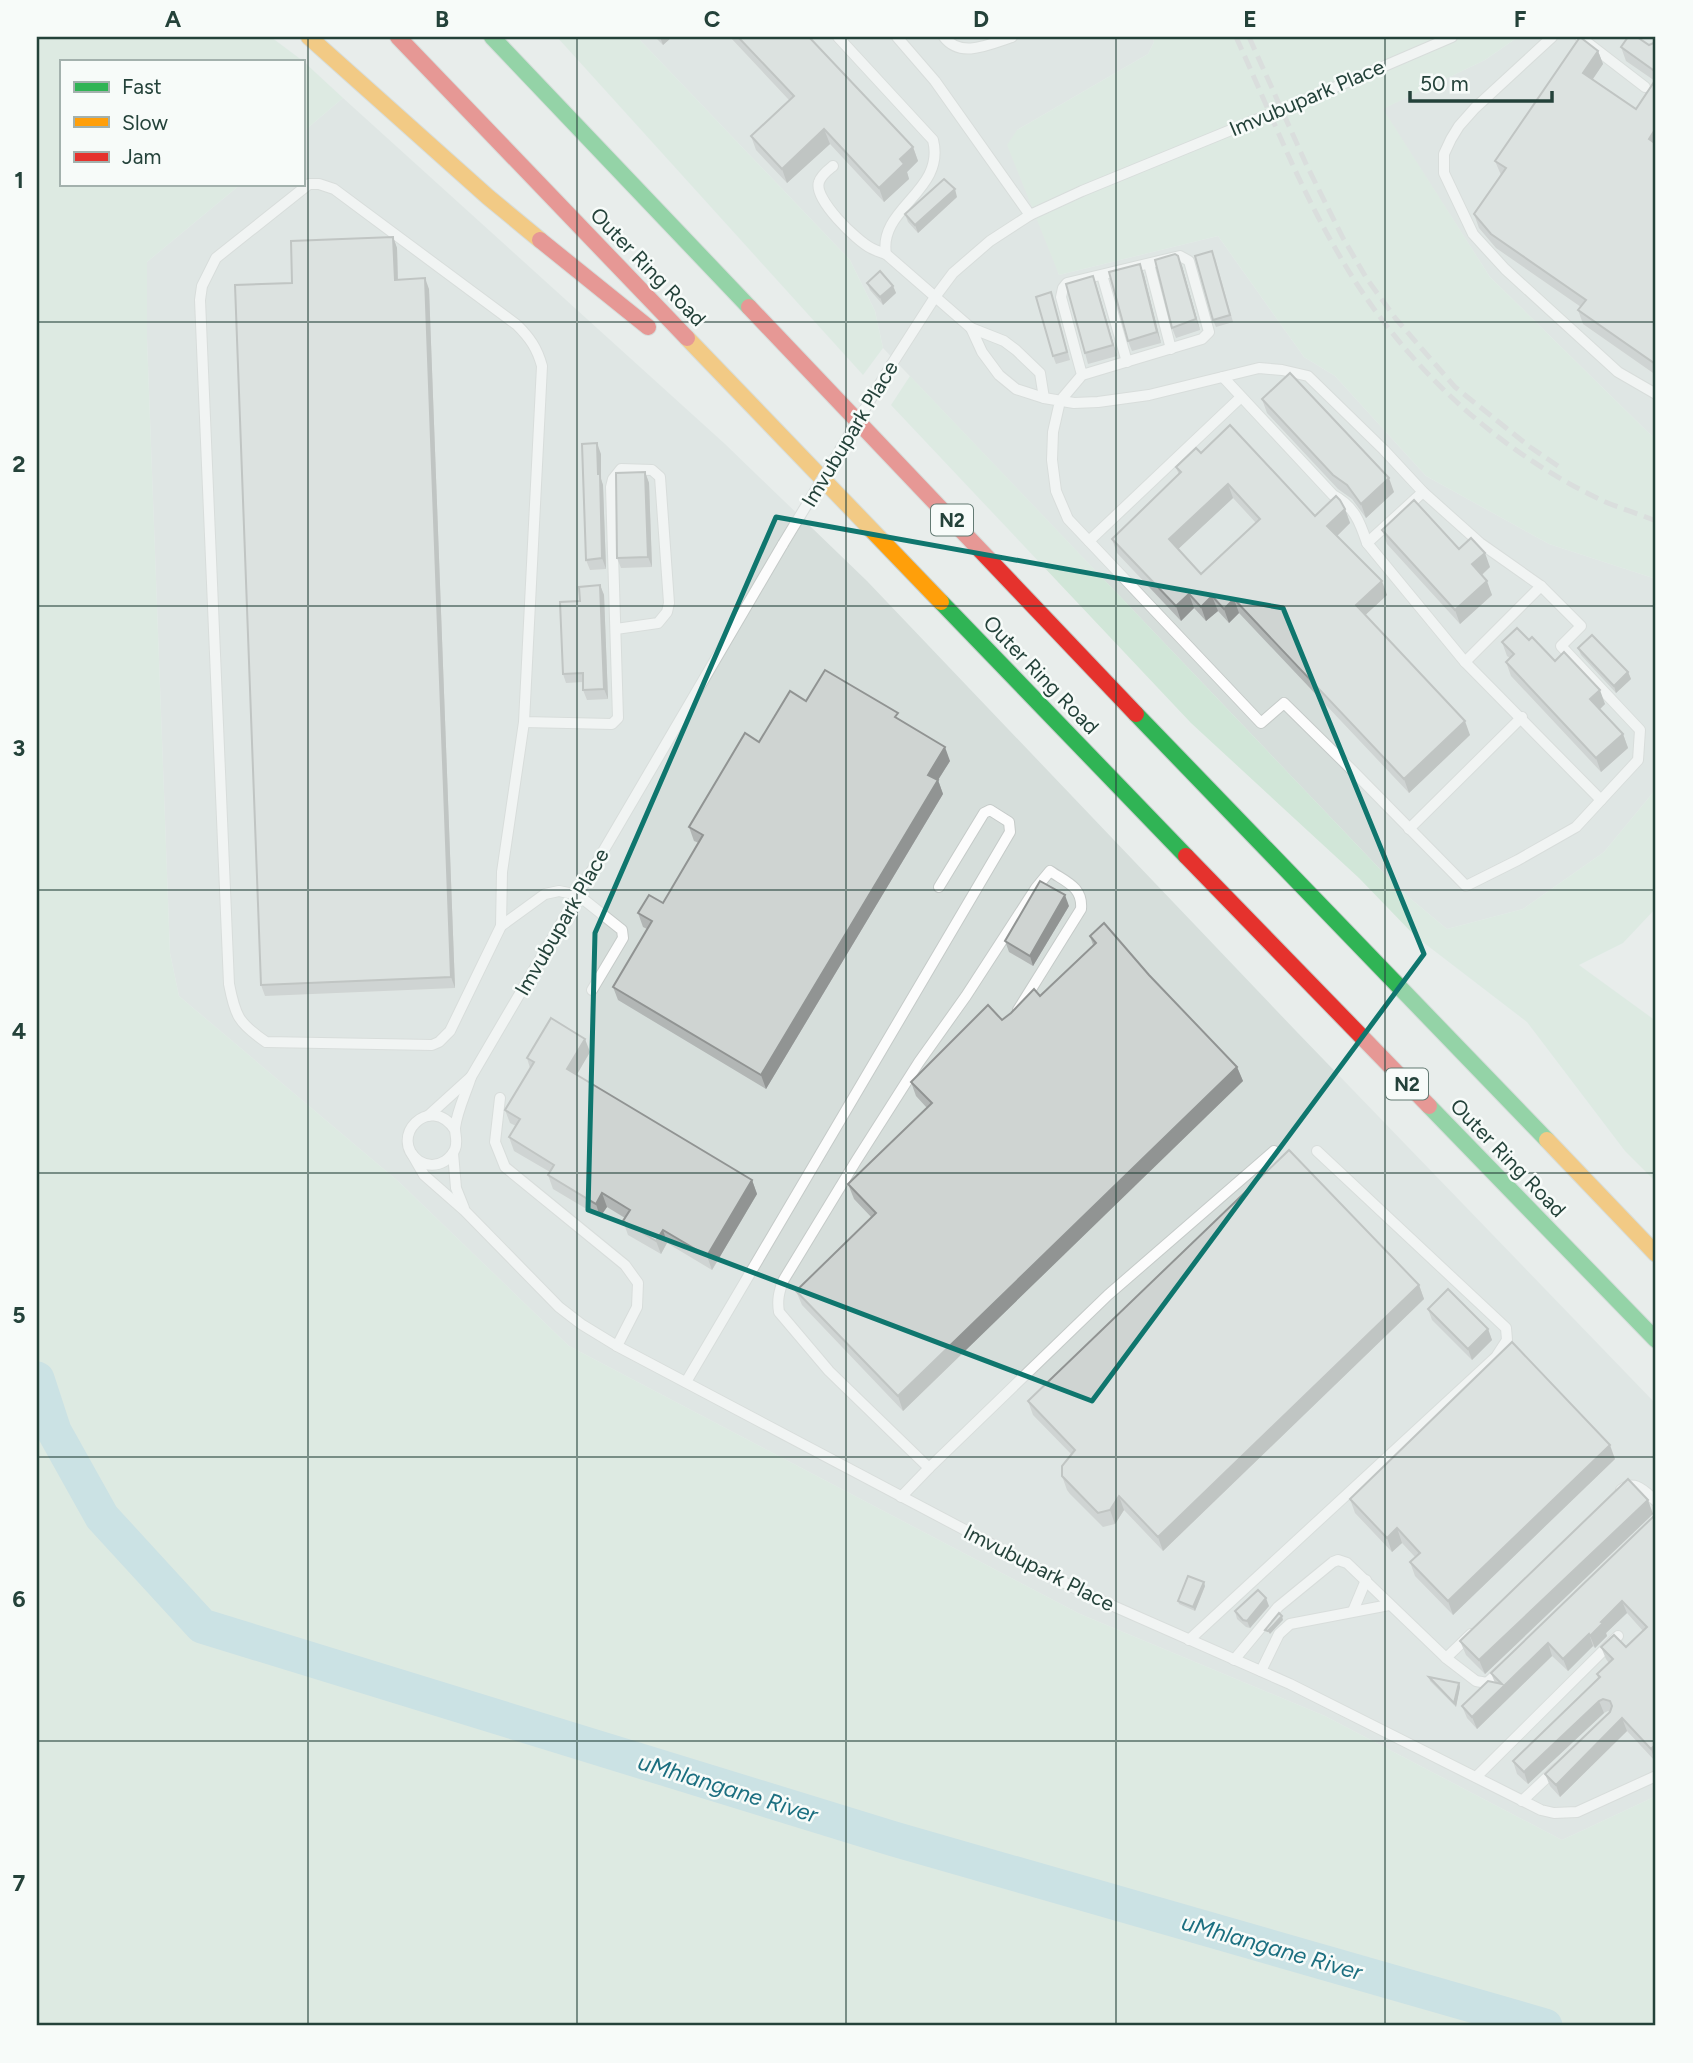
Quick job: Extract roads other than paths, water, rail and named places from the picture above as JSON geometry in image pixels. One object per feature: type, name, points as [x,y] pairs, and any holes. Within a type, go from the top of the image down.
[{"type":"highway","points":[[309,37],[488,197],[660,337]]},
{"type":"highway","name":"Outer Ring Road","points":[[398,37],[1656,1340]]},
{"type":"highway","name":"Outer Ring Road","points":[[492,37],[1203,784],[1656,1254]]},
{"type":"highway","points":[[681,354],[778,433]]},
{"type":"lane","points":[[838,37],[933,140],[936,150],[936,161],[930,176],[888,229],[886,254]]},
{"type":"lane","points":[[897,37],[935,81],[1030,215]]},
{"type":"lane","points":[[944,37],[956,47],[972,49],[1012,37]]},
{"type":"lane","name":"Imvubupark Place","points":[[465,1211],[456,1188],[453,1153],[456,1146],[455,1130],[471,1077],[783,544],[934,297],[953,273],[990,241],[1030,215],[1452,37]]},
{"type":"lane","points":[[1552,37],[1475,108],[1459,127],[1444,154],[1444,173],[1473,234],[1505,269],[1618,372],[1656,394]]},
{"type":"lane","points":[[1580,37],[1645,87]]},
{"type":"lane","points":[[833,166],[822,176],[818,192],[849,230],[870,248],[886,254],[971,328],[1016,350],[1040,373],[1044,398]]},
{"type":"lane","points":[[309,184],[334,189],[517,325],[531,339],[538,352],[542,366],[524,722],[502,872],[501,926],[450,1031],[432,1045],[265,1042],[251,1032],[233,1009],[228,970],[200,300],[202,286],[216,258],[309,184]]},
{"type":"lane","points":[[971,328],[995,371],[1016,389],[1044,398],[1060,401],[1074,403],[1149,395],[1259,368],[1308,376],[1423,492],[1479,543],[1541,586],[1581,626],[1561,646],[1640,730],[1638,760],[1576,827],[1466,886],[1284,703],[1261,723],[1068,519],[1056,491],[1052,460],[1052,432],[1060,401],[1082,375],[1202,340],[1209,329],[1189,261],[1180,256],[1067,283],[1061,297],[1082,375]]},
{"type":"lane","points":[[1149,264],[1171,349]]},
{"type":"lane","points":[[1102,275],[1127,362]]},
{"type":"lane","points":[[1223,377],[1240,398],[1360,520],[1367,543],[1465,662],[1601,800]]},
{"type":"lane","points":[[1089,541],[1240,398]]},
{"type":"lane","points":[[524,722],[615,722],[618,714],[611,487],[613,479],[621,469],[652,470],[660,477],[669,603],[667,612],[658,623],[616,629]]},
{"type":"lane","points":[[1367,543],[1423,492]]},
{"type":"lane","points":[[1465,662],[1541,586]]},
{"type":"lane","points":[[1409,829],[1522,717]]},
{"type":"lane","points":[[686,1382],[1010,832],[1009,822],[990,810],[984,813],[939,887]]},
{"type":"lane","points":[[929,1468],[829,1371],[779,1312],[779,1292],[783,1281],[856,1161],[919,1062],[966,996],[1036,888],[1051,871],[1079,891],[1081,909],[1010,1023]]},
{"type":"lane","points":[[501,926],[545,894],[559,891],[578,894],[620,926],[623,934],[592,990]]},
{"type":"lane","name":"Imvubupark Place","points":[[471,1077],[428,1116],[414,1124],[408,1138],[412,1154],[424,1175],[465,1211],[559,1307],[617,1346],[1086,1594],[1336,1706],[1541,1810],[1554,1813],[1577,1812],[1656,1776]]},
{"type":"lane","points":[[500,1098],[495,1142],[505,1167],[625,1265],[638,1283],[637,1307],[617,1346]]},
{"type":"lane","points":[[428,1116],[444,1118],[455,1130]]},
{"type":"lane","points":[[901,1497],[1108,1295],[1274,1151]]},
{"type":"lane","points":[[1189,1640],[1496,1357],[1507,1340],[1506,1328],[1317,1151]]},
{"type":"lane","points":[[412,1154],[425,1164],[433,1165],[441,1163],[453,1153]]},
{"type":"lane","points":[[1614,1497],[1624,1487],[1633,1484],[1656,1501]]},
{"type":"lane","points":[[1234,1660],[1278,1607],[1338,1560],[1347,1563],[1446,1658],[1476,1681],[1487,1684],[1507,1664]]},
{"type":"lane","points":[[1353,1611],[1366,1580]]},
{"type":"lane","points":[[1261,1671],[1279,1633],[1290,1624],[1389,1605]]},
{"type":"lane","points":[[1446,1658],[1475,1630]]},
{"type":"lane","points":[[1476,1777],[1618,1636]]},
{"type":"lane","points":[[1522,1801],[1561,1765]]},
{"type":"waterway","name":"uMhlangane River","points":[[37,1379],[54,1431],[102,1517],[202,1626],[894,1839],[1545,2026]]},
{"type":"railway","points":[[1236,37],[1323,227],[1362,292],[1418,363],[1483,425],[1519,452],[1557,477],[1597,498],[1656,521]]},
{"type":"railway","points":[[1249,37],[1307,166],[1367,279],[1396,319],[1455,387],[1558,466]]}]
